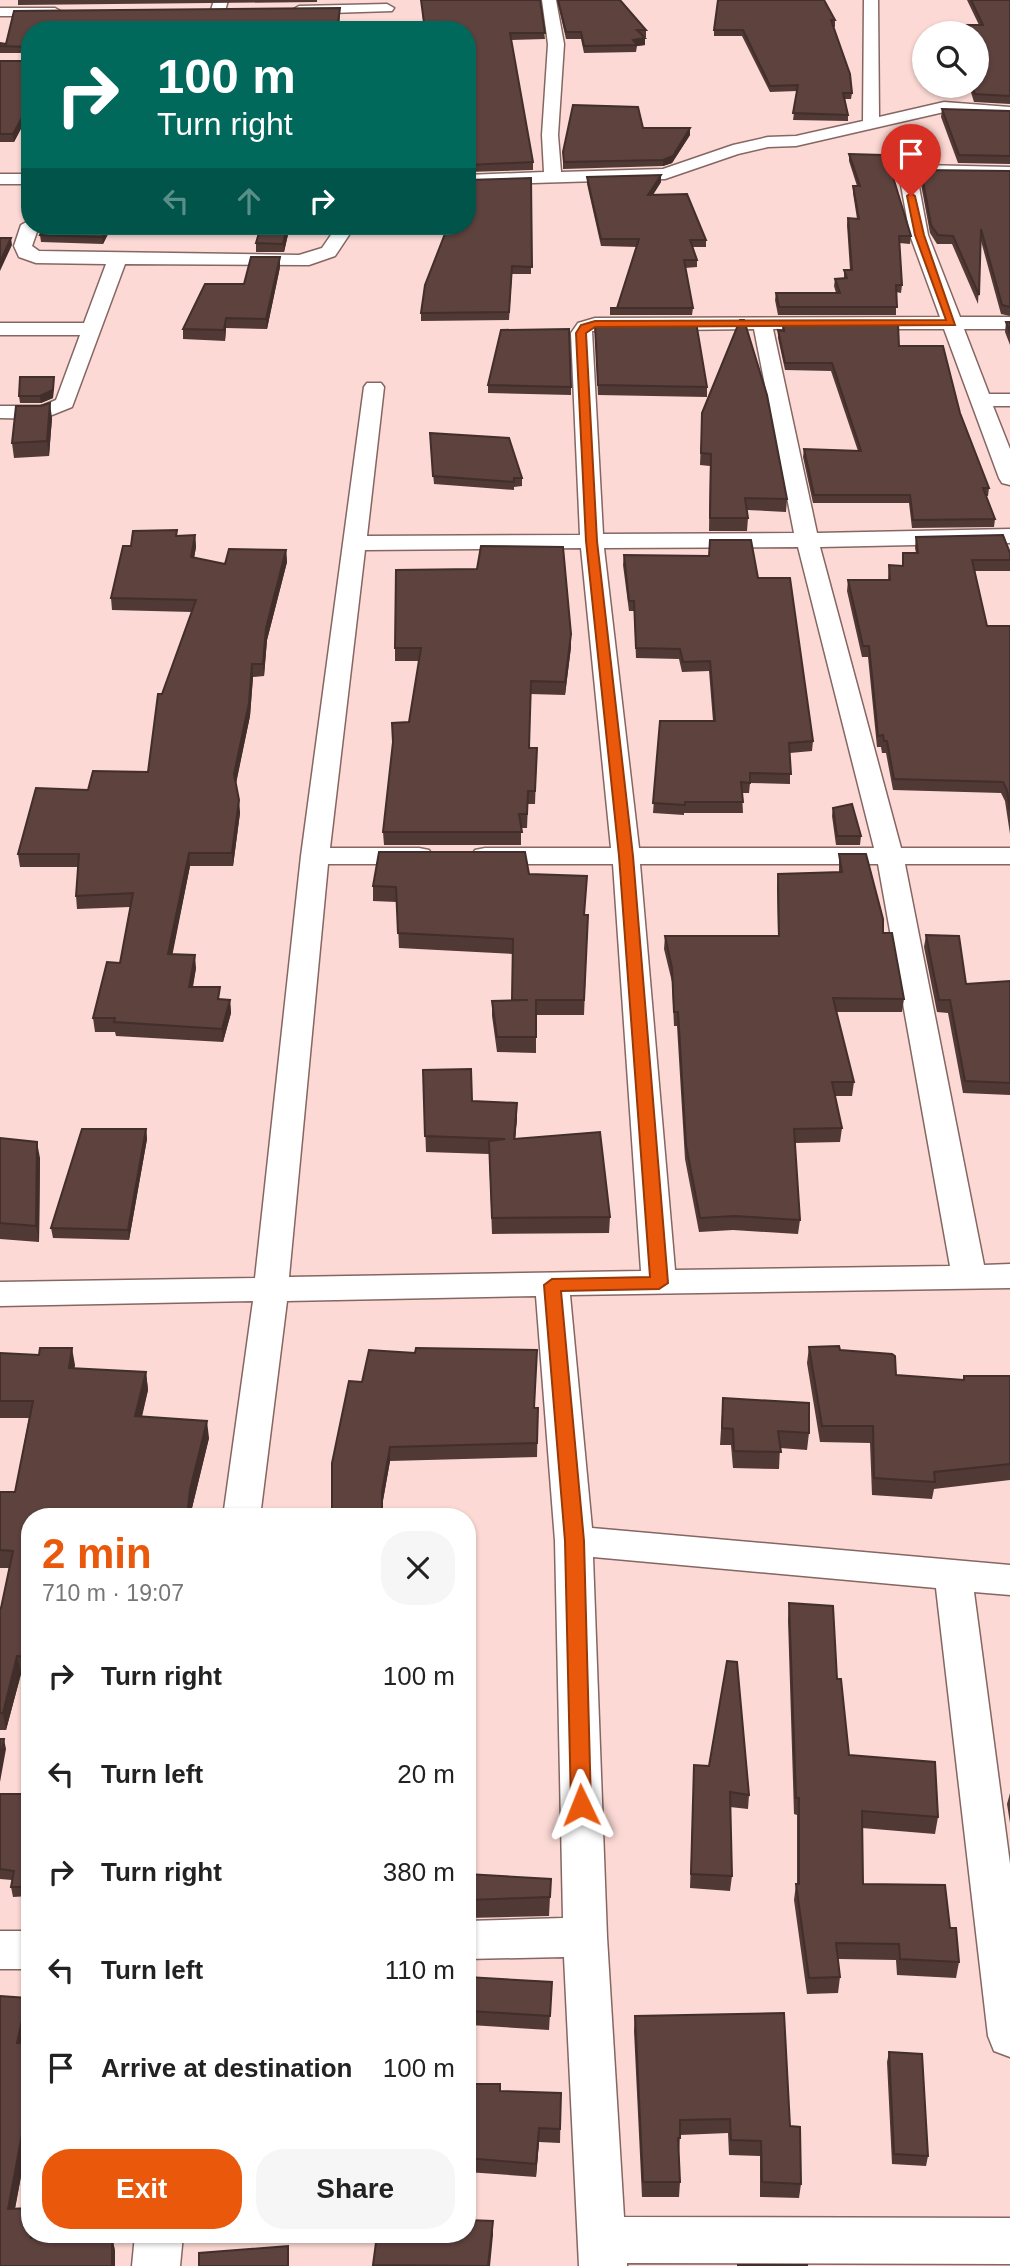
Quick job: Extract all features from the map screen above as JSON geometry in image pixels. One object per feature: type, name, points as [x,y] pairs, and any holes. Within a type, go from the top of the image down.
[{"type":"street","points":[[550,0],[556,44],[550,135],[553,179]]},
{"type":"street","points":[[871,0],[871,124]]},
{"type":"street","points":[[289,10],[387,9]]},
{"type":"street","points":[[0,12],[65,12]]},
{"type":"street","points":[[476,180],[666,174],[733,150],[768,142],[796,141],[944,107],[1010,111]]},
{"type":"street","points":[[1010,172],[921,170],[908,173],[919,235],[1010,478]]},
{"type":"street","points":[[0,179],[21,179]]},
{"type":"street","points":[[27,235],[23,246],[26,253],[36,257],[299,261],[322,258],[336,245],[341,235]]},
{"type":"street","points":[[0,412],[40,413],[56,410],[65,403],[117,260]]},
{"type":"street","points":[[762,322],[807,539],[890,856],[969,1276]]},
{"type":"street","points":[[659,1283],[626,856],[592,541],[581,333],[584,327],[595,324],[1010,323]]},
{"type":"street","points":[[0,329],[93,328]]},
{"type":"street","points":[[242,1508],[271,1290],[316,856],[374,387]]},
{"type":"street","points":[[980,400],[1010,400]]},
{"type":"street","points":[[355,543],[1010,536]]},
{"type":"street","points":[[316,856],[1010,856]]},
{"type":"street","points":[[0,1294],[1010,1276]]},
{"type":"street","points":[[552,1285],[574,1541],[584,1937],[602,2253],[1010,2241]]},
{"type":"street","points":[[574,1541],[1010,1580]]},
{"type":"street","points":[[953,1574],[1010,2036]]},
{"type":"street","points":[[476,1940],[584,1937]]},
{"type":"street","points":[[0,1950],[21,1950]]},
{"type":"street","points":[[156,2266],[158,2243]]},
{"type":"building","points":[[421,0],[540,0],[545,33],[510,33],[533,162],[476,165],[476,21],[424,21]]},
{"type":"building","points":[[558,0],[620,0],[646,30],[637,30],[645,38],[633,40],[637,45],[584,46],[581,32],[566,32]]},
{"type":"building","points":[[718,0],[824,0],[835,20],[831,20],[850,74],[852,93],[843,93],[848,115],[793,113],[798,85],[770,86],[743,30],[714,30]]},
{"type":"building","points":[[971,0],[1010,0],[1010,96],[989,95],[989,21],[981,21]]},
{"type":"building","points":[[340,8],[338,21],[21,21],[21,47],[0,46],[0,43],[6,44],[14,11]]},
{"type":"building","points":[[0,61],[21,61],[21,119],[13,134],[0,134]]},
{"type":"building","points":[[573,105],[638,107],[643,128],[690,128],[673,156],[663,160],[564,162],[563,152]]},
{"type":"building","points":[[942,109],[1010,111],[1010,156],[959,155]]},
{"type":"building","points":[[849,154],[883,155],[885,164],[889,164],[911,236],[899,236],[902,285],[896,285],[897,307],[779,307],[776,293],[840,293],[835,279],[847,278],[844,270],[852,270],[848,218],[859,219],[853,186],[860,186]]},
{"type":"building","points":[[921,170],[1010,171],[1010,307],[1002,305],[981,229],[979,295],[953,236],[938,235],[931,225]]},
{"type":"building","points":[[661,175],[648,195],[687,194],[706,240],[690,240],[697,260],[684,260],[693,308],[617,308],[639,239],[601,239],[587,177]]},
{"type":"building","points":[[531,178],[532,267],[512,266],[509,312],[421,313],[425,285],[444,235],[476,235],[476,180]]},
{"type":"building","points":[[40,235],[103,235],[102,237]]},
{"type":"building","points":[[258,235],[285,235],[283,244],[256,243]]},
{"type":"building","points":[[0,238],[11,238],[0,262]]},
{"type":"building","points":[[251,257],[280,257],[266,319],[226,318],[224,330],[183,329],[205,284],[244,284]]},
{"type":"building","points":[[740,320],[744,320],[767,395],[787,499],[745,498],[748,518],[710,518],[711,454],[701,453],[702,413]]},
{"type":"building","points":[[696,322],[707,387],[598,385],[595,326],[607,326],[607,323]]},
{"type":"building","points":[[783,324],[898,324],[899,346],[943,346],[960,413],[989,488],[983,488],[995,519],[913,520],[910,495],[814,495],[804,449],[861,451],[832,363],[785,363],[778,330],[784,331]]},
{"type":"building","points":[[569,329],[571,387],[488,385],[501,330]]},
{"type":"building","points":[[20,377],[54,377],[53,390],[40,396],[19,396]]},
{"type":"building","points":[[50,403],[47,441],[12,443],[16,406],[40,406]]},
{"type":"building","points":[[430,433],[509,438],[522,478],[514,478],[514,482],[433,476]]},
{"type":"building","points":[[177,530],[176,536],[195,535],[191,557],[225,564],[229,549],[286,550],[266,628],[263,664],[252,664],[249,703],[234,774],[239,800],[232,853],[189,853],[168,954],[195,955],[189,987],[220,987],[218,999],[230,1000],[222,1029],[114,1022],[115,1018],[93,1018],[107,962],[120,963],[133,893],[76,896],[79,854],[18,854],[36,788],[88,790],[93,771],[148,772],[158,694],[162,694],[196,600],[111,598],[123,546],[131,546],[133,531]]},
{"type":"building","points":[[1003,535],[1010,560],[972,560],[987,626],[1010,626],[1010,810],[1003,782],[894,779],[887,741],[884,741],[883,735],[878,736],[869,646],[863,646],[848,580],[890,580],[889,565],[903,566],[903,553],[918,553],[916,537]]},
{"type":"building","points":[[710,540],[751,540],[758,578],[790,578],[813,741],[789,743],[791,774],[750,773],[750,783],[741,782],[743,802],[685,802],[685,805],[653,803],[660,721],[715,721],[710,661],[683,662],[680,649],[636,648],[634,601],[629,601],[624,555],[709,556]]},
{"type":"building","points":[[481,546],[563,547],[571,634],[565,682],[531,681],[529,748],[537,748],[535,791],[528,791],[527,814],[519,814],[522,832],[383,832],[393,742],[392,723],[409,722],[421,648],[395,648],[396,570],[477,569]]},
{"type":"building","points":[[852,804],[861,836],[837,836],[833,808]]},
{"type":"building","points":[[379,852],[525,852],[529,874],[587,876],[584,1000],[536,1000],[536,1037],[497,1037],[492,1001],[528,1000],[512,1000],[513,939],[398,933],[396,887],[373,886]]},
{"type":"building","points":[[839,854],[866,854],[883,919],[883,933],[892,933],[904,999],[833,998],[854,1082],[832,1082],[842,1128],[794,1129],[800,1220],[734,1216],[700,1218],[686,1145],[678,1012],[674,1012],[672,968],[665,936],[779,936],[778,874],[842,872]]},
{"type":"building","points":[[926,935],[959,936],[966,984],[1010,981],[1010,1083],[965,1081],[950,1000],[939,1000]]},
{"type":"building","points":[[471,1069],[472,1101],[517,1103],[514,1139],[600,1132],[610,1217],[492,1218],[489,1141],[505,1139],[425,1136],[423,1070]]},
{"type":"building","points":[[82,1129],[146,1129],[128,1230],[51,1228]]},
{"type":"building","points":[[0,1138],[37,1142],[36,1226],[0,1223]]},
{"type":"building","points":[[839,1346],[840,1350],[892,1354],[895,1356],[896,1375],[964,1380],[964,1376],[1010,1376],[1010,1464],[934,1472],[935,1482],[874,1478],[873,1426],[822,1426],[809,1347]]},
{"type":"building","points":[[40,1348],[72,1348],[69,1368],[146,1372],[135,1416],[207,1421],[188,1508],[21,1508],[21,1656],[17,1656],[3,1713],[0,1713],[0,1608],[13,1551],[0,1550],[0,1492],[15,1492],[33,1401],[0,1401],[0,1353],[39,1355]]},
{"type":"building","points":[[416,1348],[537,1350],[534,1408],[538,1408],[537,1443],[390,1447],[382,1508],[332,1508],[332,1463],[349,1381],[362,1382],[369,1350],[415,1353]]},
{"type":"building","points":[[723,1398],[809,1403],[809,1433],[778,1431],[781,1452],[734,1451],[733,1429],[722,1428]]},
{"type":"building","points":[[789,1603],[833,1606],[837,1679],[841,1679],[849,1755],[935,1762],[938,1817],[862,1811],[863,1884],[945,1885],[950,1928],[956,1928],[959,1962],[900,1959],[899,1944],[836,1943],[840,1977],[809,1978],[796,1884],[799,1884],[799,1798],[796,1798]]},
{"type":"building","points":[[727,1661],[737,1662],[749,1795],[730,1792],[732,1876],[691,1874],[694,1765],[709,1766]]},
{"type":"building","points":[[0,1739],[4,1739],[0,1761]]},
{"type":"building","points":[[0,1794],[21,1794],[21,1887],[11,1887],[14,1871],[0,1869]]},
{"type":"building","points":[[476,1875],[551,1879],[550,1897],[476,1900]]},
{"type":"building","points":[[476,1978],[552,1982],[550,2016],[476,2011]]},
{"type":"building","points":[[0,1996],[21,1998],[21,2025],[17,2043],[21,2043],[21,2140],[8,2209],[21,2208],[21,2243],[112,2243],[112,2266],[0,2266]]},
{"type":"building","points":[[784,2013],[790,2126],[800,2127],[801,2184],[762,2182],[761,2141],[731,2140],[730,2119],[680,2120],[680,2182],[643,2182],[635,2016]]},
{"type":"building","points":[[889,2052],[922,2054],[928,2156],[894,2154]]},
{"type":"building","points":[[476,2084],[500,2084],[500,2091],[561,2093],[560,2129],[539,2128],[536,2164],[476,2159]]},
{"type":"building","points":[[476,2220],[493,2221],[488,2266],[373,2265],[376,2243],[476,2243]]},
{"type":"building","points":[[288,2246],[288,2266],[199,2266],[199,2253]]},
{"type":"building","points":[[807,2265],[807,2266],[738,2266]]},
{"type":"route","points":[[581,1805],[574,1541],[552,1285],[659,1283],[626,856],[592,541],[581,333],[584,327],[595,324],[952,323],[919,235],[911,196]]}]
